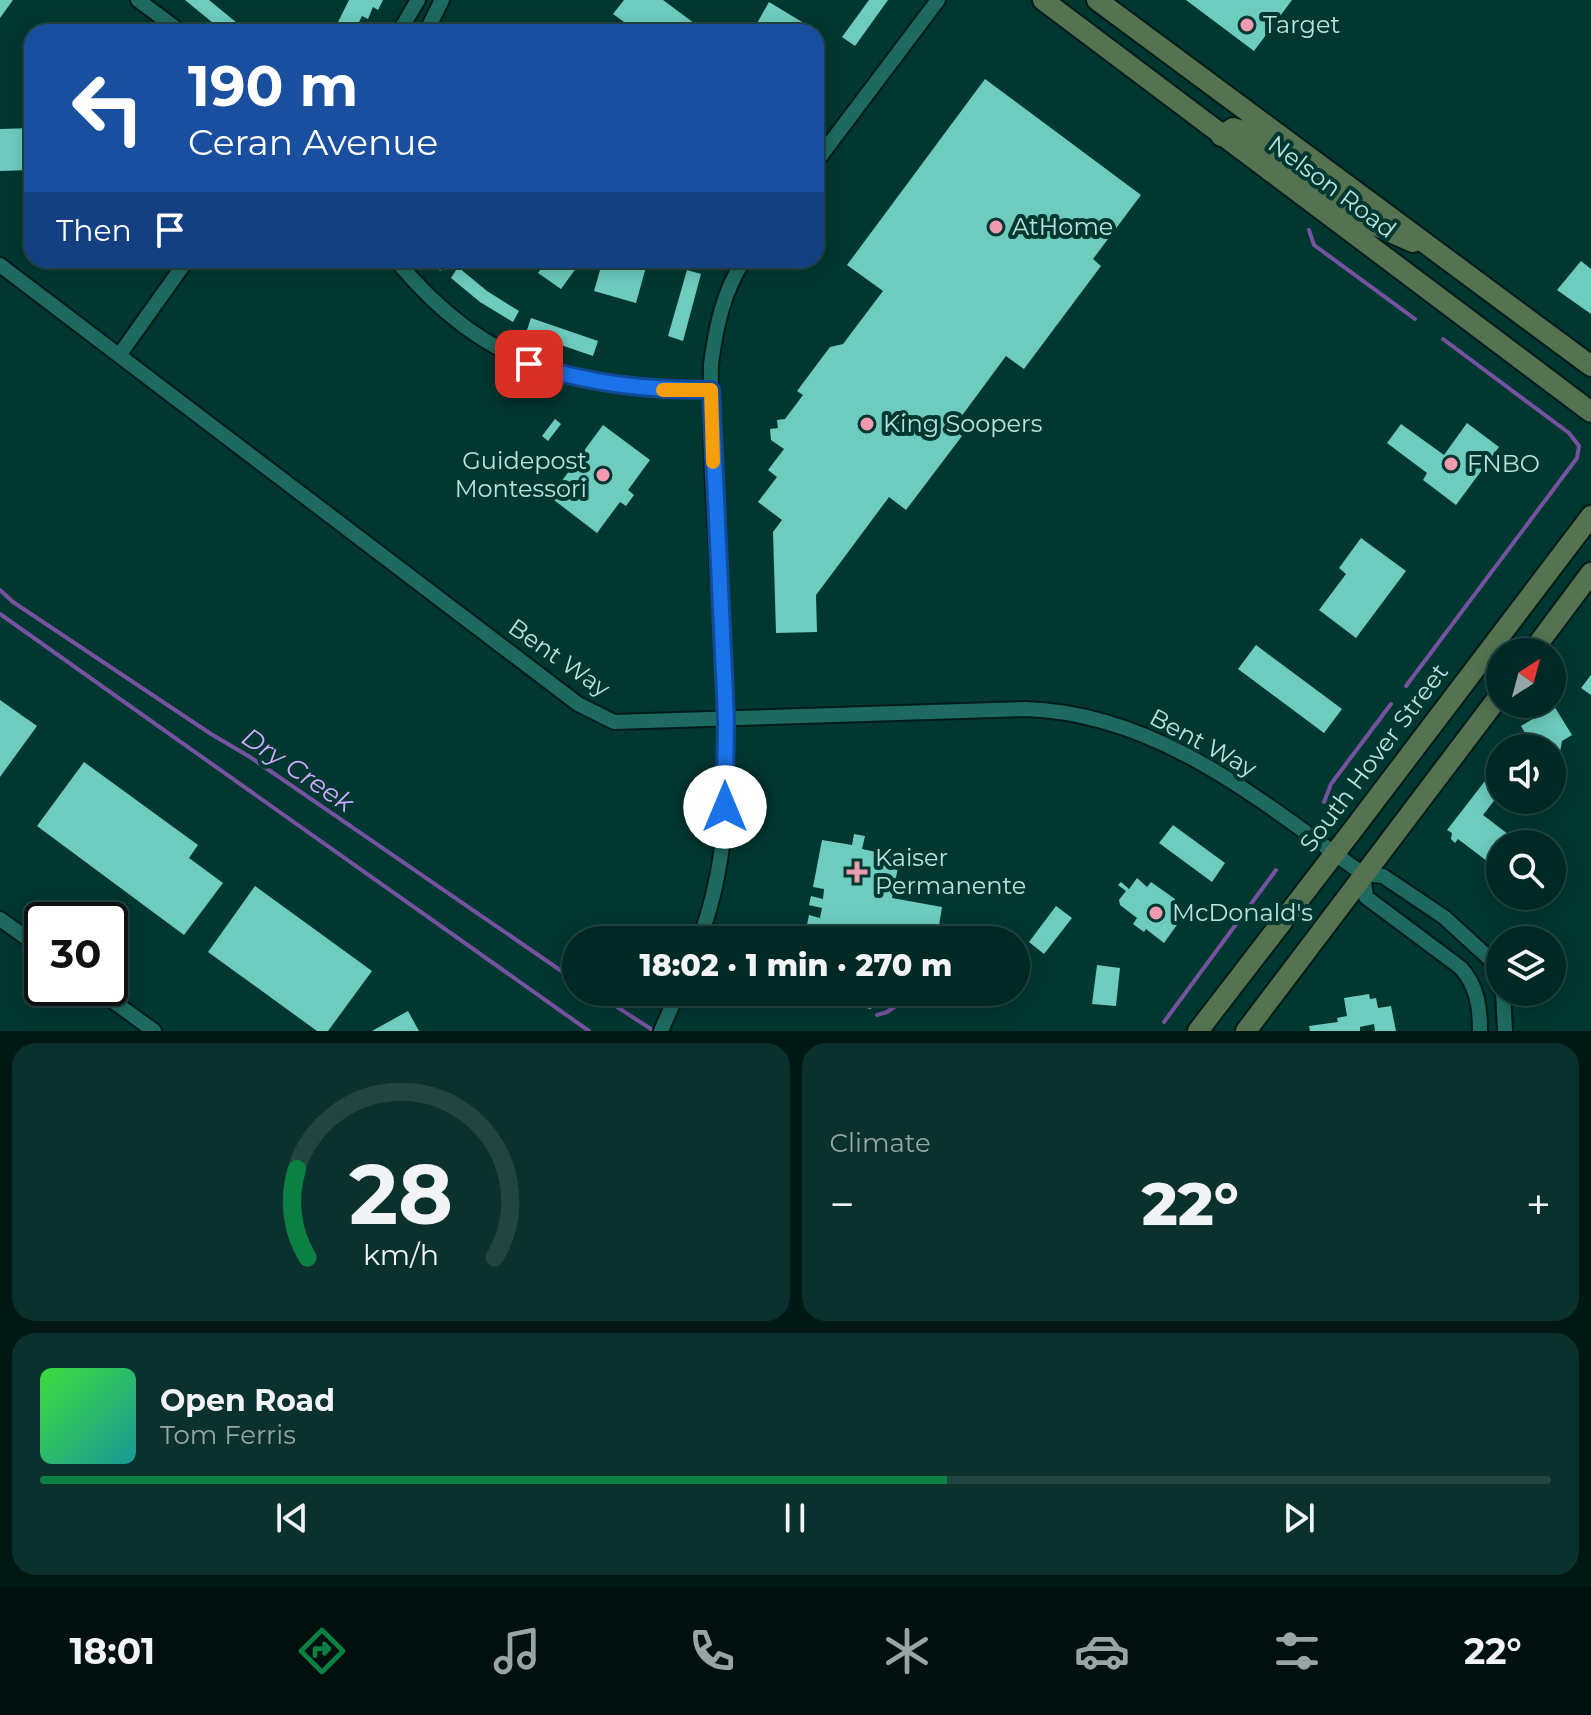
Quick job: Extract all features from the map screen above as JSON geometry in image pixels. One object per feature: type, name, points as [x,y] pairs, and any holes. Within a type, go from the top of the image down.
[{"type":"main road","name":"Nelson Road","points":[[1043,0],[1591,412]]},
{"type":"main road","name":"Nelson Road","points":[[1097,0],[1591,366]]},
{"type":"main road","points":[[1221,136],[1233,128],[1243,131],[1368,222],[1397,237],[1432,248]]},
{"type":"main road","name":"South Hover Street","points":[[1198,1031],[1591,516]]},
{"type":"main road","points":[[1542,638],[1591,573]]},
{"type":"main road","points":[[1246,1031],[1486,713]]},
{"type":"street","points":[[138,0],[170,24]]},
{"type":"street","points":[[404,24],[418,0]]},
{"type":"street","points":[[430,24],[442,0]]},
{"type":"street","points":[[824,151],[938,0]]},
{"type":"street","name":"Bent Way","points":[[0,265],[578,704],[614,722],[1025,709],[1087,716],[1152,738],[1217,771],[1363,874],[1383,876],[1444,917],[1486,955]]},
{"type":"street","points":[[120,354],[181,268]]},
{"type":"street","points":[[403,268],[427,295],[460,324],[496,348],[529,364],[606,385],[655,390],[711,390]]},
{"type":"street","points":[[704,926],[724,842],[726,718],[711,364],[719,316],[739,268]]},
{"type":"street","name":"Bent Way","points":[[1363,874],[1366,897],[1461,968],[1472,980],[1478,1002],[1480,1031]]},
{"type":"street","points":[[0,919],[24,936]]},
{"type":"street","points":[[120,1006],[154,1031]]},
{"type":"street","points":[[663,1027],[672,1006]]},
{"type":"street","points":[[1504,1006],[1505,1031]]},
{"type":"building","points":[[0,0],[13,0],[0,18]]},
{"type":"building","points":[[185,0],[209,0],[237,23],[214,24]]},
{"type":"building","points":[[349,0],[383,0],[378,10],[373,7],[368,19],[362,16],[358,24],[338,22]]},
{"type":"building","points":[[624,0],[663,0],[695,24],[627,24],[613,14]]},
{"type":"building","points":[[869,0],[888,0],[855,46],[842,37]]},
{"type":"building","name":"Target","points":[[1186,0],[1292,0],[1254,51]]},
{"type":"building","points":[[769,2],[805,24],[757,24]]},
{"type":"building","points":[[985,79],[1141,195],[1093,259],[1101,266],[1024,369],[1006,356],[952,429],[962,436],[906,510],[889,497],[816,595],[817,632],[776,633],[773,532],[782,520],[758,502],[777,477],[768,470],[784,449],[771,440],[770,429],[778,428],[777,420],[785,419],[803,395],[797,391],[830,347],[843,344],[883,291],[847,265]]},
{"type":"building","points":[[24,128],[24,170],[0,171],[0,129]]},
{"type":"building","points":[[1581,261],[1591,269],[1591,314],[1557,290]]},
{"type":"building","points":[[459,268],[487,291],[519,311],[513,322],[480,302],[451,278]]},
{"type":"building","points":[[542,268],[576,268],[561,289],[538,273]]},
{"type":"building","points":[[601,268],[646,268],[636,303],[594,291]]},
{"type":"building","points":[[687,270],[701,274],[683,341],[668,336]]},
{"type":"building","points":[[531,318],[598,341],[593,356],[526,333]]},
{"type":"building","points":[[555,419],[561,424],[548,441],[542,436]]},
{"type":"building","name":"FNBO","points":[[1467,423],[1499,447],[1456,505],[1423,480],[1427,473],[1387,443],[1401,424],[1444,455]]},
{"type":"building","name":"Guidepost Montessori","points":[[603,425],[650,460],[628,490],[634,495],[626,506],[620,502],[597,533],[550,497]]},
{"type":"building","points":[[1361,538],[1406,571],[1356,638],[1319,610],[1346,574],[1339,568]]},
{"type":"building","points":[[1256,645],[1342,709],[1324,733],[1238,669]]},
{"type":"building","points":[[1591,675],[1591,695],[1581,688]]},
{"type":"building","points":[[0,700],[37,726],[0,777]]},
{"type":"building","points":[[1534,718],[1561,718],[1572,735],[1566,739],[1566,734],[1526,734],[1521,726]]},
{"type":"building","points":[[84,762],[198,845],[189,858],[223,883],[184,935],[37,826]]},
{"type":"building","points":[[1485,781],[1486,811],[1483,815],[1503,830],[1486,830],[1486,860],[1458,839],[1455,843],[1451,839],[1452,833],[1447,830]]},
{"type":"building","points":[[1173,825],[1225,863],[1212,882],[1159,843]]},
{"type":"building","name":"Kaiser Permanente","points":[[854,834],[865,836],[862,849],[900,857],[892,898],[942,907],[939,926],[807,926],[809,915],[820,918],[822,908],[809,905],[811,896],[823,899],[824,889],[813,887],[822,840],[852,845]]},
{"type":"building","name":"McDonald's","points":[[1137,878],[1147,887],[1151,882],[1175,899],[1184,910],[1164,943],[1146,929],[1144,932],[1133,924],[1137,918],[1120,905],[1119,900],[1126,891],[1118,885],[1121,882],[1129,889]]},
{"type":"building","points":[[255,886],[372,971],[328,1031],[317,1031],[208,952]]},
{"type":"building","points":[[1056,906],[1072,918],[1044,954],[1030,941]]},
{"type":"building","points":[[1097,965],[1120,968],[1116,1006],[1092,1004]]},
{"type":"building","points":[[1369,994],[1370,999],[1376,998],[1378,1008],[1391,1006],[1396,1031],[1375,1031],[1374,1024],[1360,1027],[1360,1031],[1310,1031],[1309,1026],[1338,1022],[1337,1018],[1347,1016],[1344,998]]},
{"type":"building","points":[[408,1011],[419,1031],[372,1031]]},
{"type":"waterway","points":[[1309,230],[1314,245],[1415,319]]},
{"type":"waterway","points":[[1406,686],[1577,458],[1579,446],[1569,433],[1443,339]]},
{"type":"waterway","name":"Dry Creek","points":[[0,590],[13,602],[250,757],[562,971]]},
{"type":"waterway","points":[[0,614],[589,1031]]},
{"type":"waterway","points":[[1324,802],[1331,784],[1391,704]]},
{"type":"waterway","points":[[1164,1022],[1276,870]]},
{"type":"waterway","name":"Dry Creek","points":[[616,1006],[654,1031]]},
{"type":"waterway","points":[[877,1015],[896,1006]]},
{"type":"slow traffic","points":[[663,390],[711,390],[713,462]]},
{"type":"place","name":"Target","points":[[1247,25]]},
{"type":"place","name":"AtHome","points":[[996,227]]},
{"type":"place","name":"King Soopers","points":[[867,424]]},
{"type":"place","name":"FNBO","points":[[1451,464]]},
{"type":"place","name":"Guidepost Montessori","points":[[603,475]]},
{"type":"place","name":"Kaiser Permanente","points":[[857,872]]},
{"type":"place","name":"McDonald's","points":[[1156,913]]},
{"type":"route","points":[[529,364],[606,385],[655,390],[711,390],[726,718],[725,807]]}]
